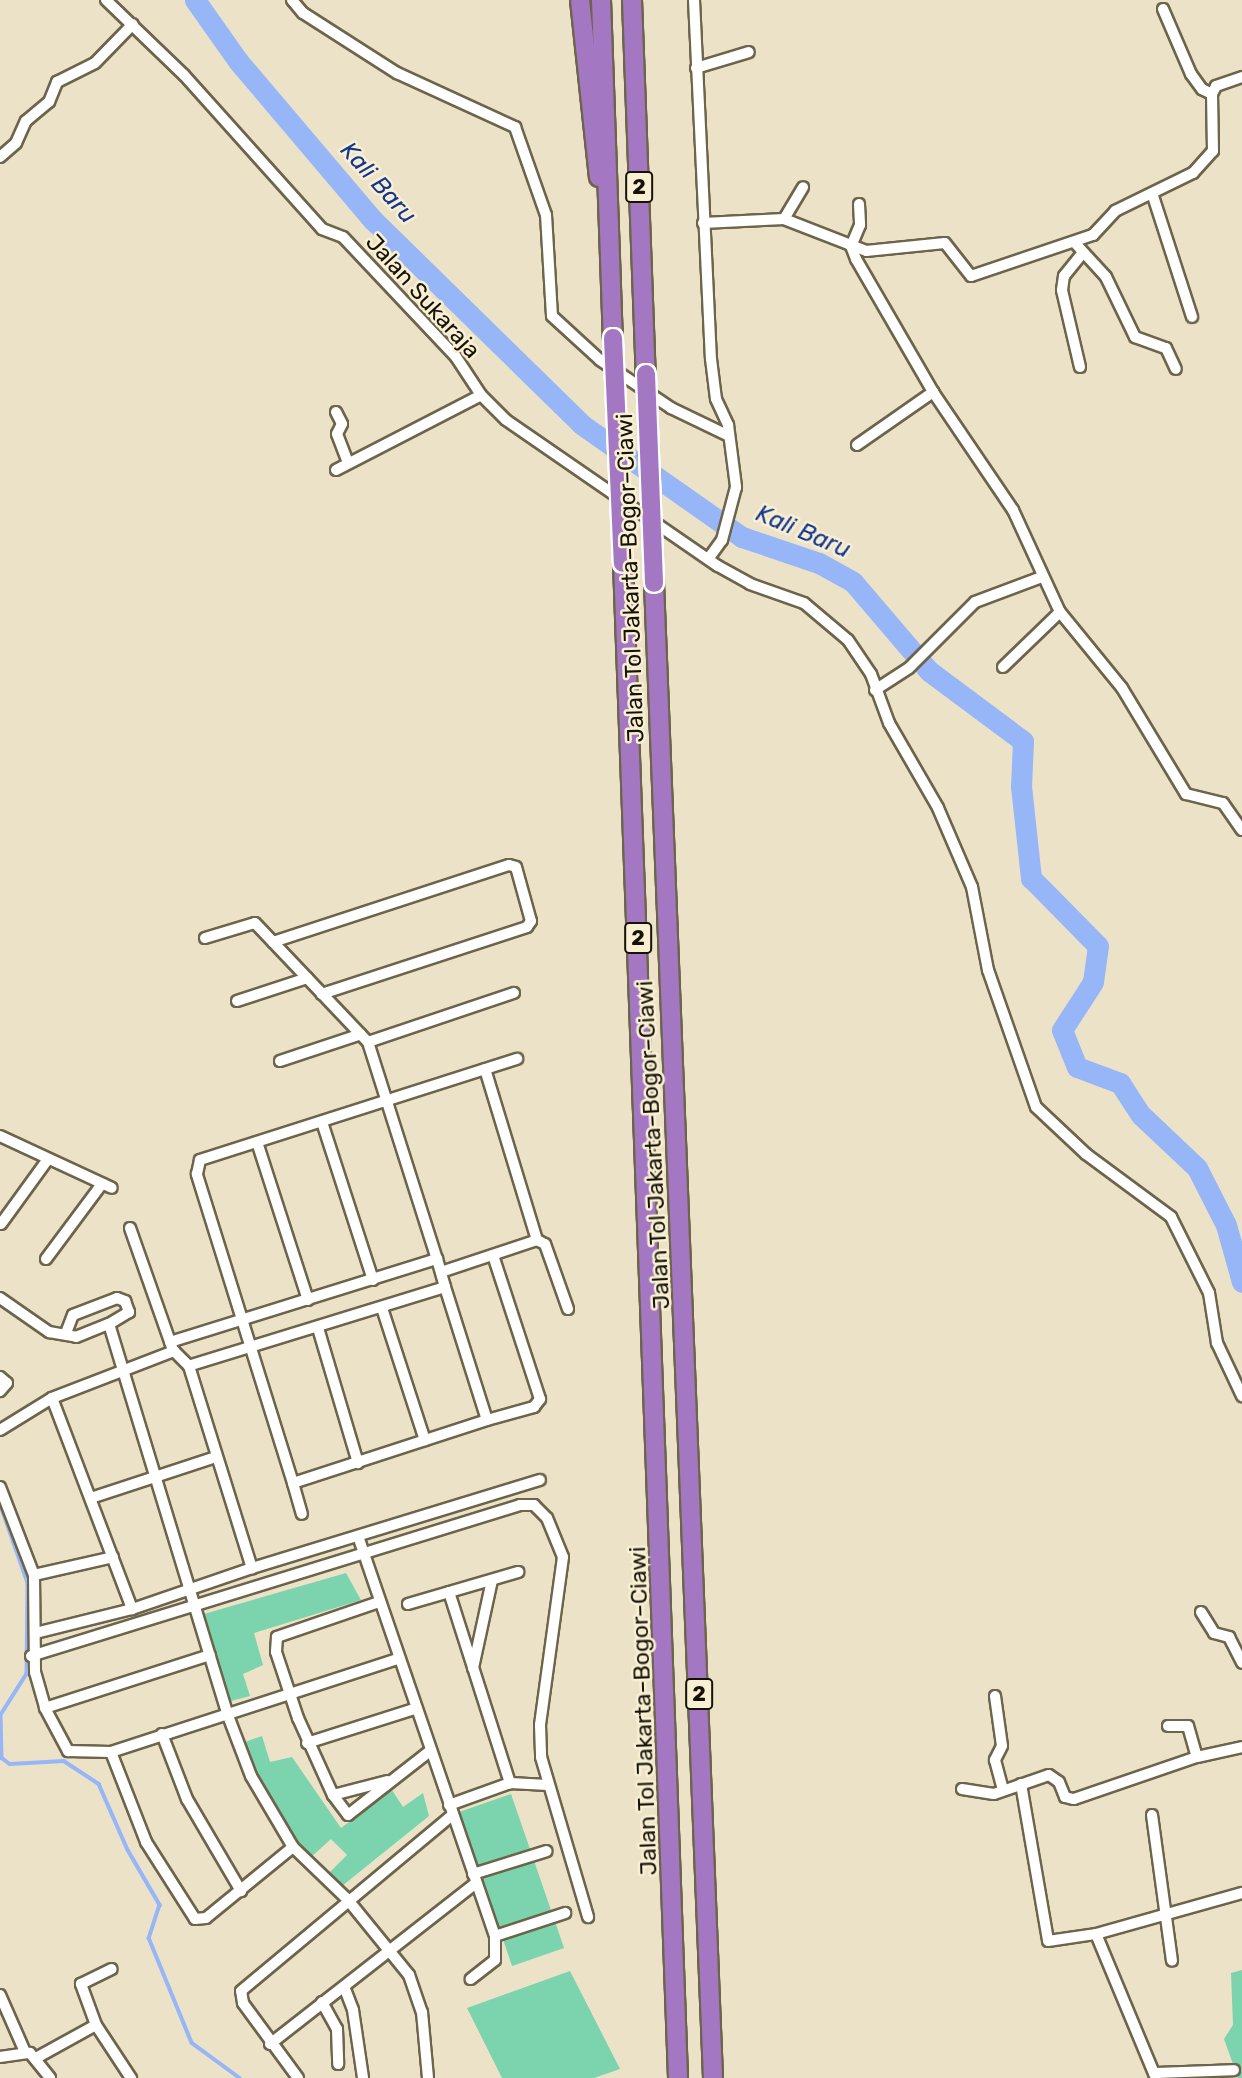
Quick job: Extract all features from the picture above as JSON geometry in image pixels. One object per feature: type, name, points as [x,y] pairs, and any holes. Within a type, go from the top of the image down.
[{"type":"highway","points":[[580,0],[593,147],[610,236]]},
{"type":"highway","name":"Jalan Tol Jakarta–Bogor–Ciawi","points":[[601,0],[653,1313],[678,2078]]},
{"type":"highway","name":"Jalan Tol Jakarta–Bogor–Ciawi","points":[[632,0],[713,2078]]},
{"type":"highway","points":[[653,1313],[685,1311]]},
{"type":"street","name":"Jalan Sukaraja","points":[[106,0],[133,24],[322,229],[343,237],[456,357],[481,395],[506,420],[750,584],[804,603],[829,621],[871,674],[875,690],[937,808],[972,887],[988,970],[1036,1107],[1086,1154],[1171,1217],[1209,1293],[1217,1343],[1242,1396]]},
{"type":"street","points":[[292,0],[303,13],[397,73],[515,127],[546,215],[552,316],[600,360],[671,408],[729,436]]},
{"type":"street","points":[[694,0],[703,223],[713,372],[729,436],[736,487],[722,540],[709,558]]},
{"type":"street","points":[[1163,9],[1191,74],[1202,89],[1212,94]]},
{"type":"street","points":[[0,157],[16,143],[26,121],[48,102],[57,82],[95,63],[133,24]]},
{"type":"street","points":[[696,68],[749,52]]},
{"type":"street","points":[[703,223],[784,219],[866,251],[945,243],[971,276],[1093,235],[1115,211],[1153,196],[1193,173],[1213,151],[1212,94],[1216,86],[1242,77]]},
{"type":"street","points":[[784,219],[803,187]]},
{"type":"street","points":[[1153,196],[1192,317]]},
{"type":"street","points":[[851,246],[860,225],[859,204]]},
{"type":"street","points":[[1075,243],[1082,254],[1106,276],[1135,337],[1166,348],[1176,369]]},
{"type":"street","points":[[851,246],[933,392],[1013,510],[1060,612],[1122,688],[1186,794],[1223,803],[1242,830]]},
{"type":"street","points":[[1080,367],[1062,290],[1064,276],[1082,254]]},
{"type":"street","points":[[857,445],[933,392]]},
{"type":"street","points":[[336,470],[347,460],[481,395]]},
{"type":"street","points":[[336,412],[342,424],[337,434],[347,460]]},
{"type":"street","points":[[875,690],[909,668],[975,602],[1042,577]]},
{"type":"street","points":[[1003,667],[1060,612]]},
{"type":"street","points":[[273,942],[509,865],[516,867],[531,921],[527,927],[322,994]]},
{"type":"street","points":[[205,938],[255,923],[365,1038],[438,1259],[487,1420]]},
{"type":"street","points":[[237,1001],[307,978]]},
{"type":"street","points":[[280,1061],[514,993]]},
{"type":"street","points":[[302,1514],[197,1174],[200,1160],[517,1059]]},
{"type":"street","points":[[485,1069],[537,1240]]},
{"type":"street","points":[[321,1122],[373,1280]]},
{"type":"street","points":[[0,1136],[107,1186],[46,1259]]},
{"type":"street","points":[[257,1142],[308,1300]]},
{"type":"street","points":[[1,1224],[48,1159]]},
{"type":"street","points":[[130,1228],[172,1347],[189,1366],[252,1569]]},
{"type":"street","points":[[442,1272],[537,1240],[545,1244],[568,1310]]},
{"type":"street","points":[[293,1483],[534,1407],[540,1399],[493,1255]]},
{"type":"street","points":[[0,1430],[52,1398],[172,1347],[438,1259]]},
{"type":"street","points":[[189,1366],[445,1287]]},
{"type":"street","points":[[0,1298],[36,1326],[76,1336],[109,1324],[129,1312],[125,1301],[117,1298],[73,1315],[66,1333]]},
{"type":"street","points":[[382,1308],[425,1440]]},
{"type":"street","points":[[109,1324],[197,1608],[209,1655],[251,1776],[293,1847],[348,1900],[390,1950],[420,2001],[428,2078]]},
{"type":"street","points":[[317,1328],[358,1462]]},
{"type":"street","points":[[0,1377],[7,1383],[0,1391]]},
{"type":"street","points":[[52,1398],[132,1609]]},
{"type":"street","points":[[91,1498],[216,1457]]},
{"type":"street","points":[[36,1633],[132,1609],[190,1588],[540,1480]]},
{"type":"street","points":[[0,1487],[34,1575],[36,1633],[31,1656],[45,1708],[64,1745],[76,1754],[111,1752],[289,1691],[398,1659]]},
{"type":"street","points":[[31,1656],[197,1608],[520,1505],[542,1511],[563,1557],[540,1725],[548,1785],[588,1917]]},
{"type":"street","points":[[358,1536],[414,1709],[495,1936],[495,1960],[471,1979]]},
{"type":"street","points":[[34,1575],[113,1558]]},
{"type":"street","points":[[408,1604],[518,1572]]},
{"type":"street","points":[[473,1668],[492,1580]]},
{"type":"street","points":[[449,1592],[510,1783]]},
{"type":"street","points":[[379,1602],[277,1637],[274,1643],[289,1691],[307,1743],[332,1795],[348,1815],[430,1751]]},
{"type":"street","points":[[1201,1612],[1214,1633],[1229,1637],[1242,1663]]},
{"type":"street","points":[[45,1708],[209,1655]]},
{"type":"street","points":[[995,1696],[1002,1746],[995,1760],[1003,1790]]},
{"type":"street","points":[[307,1743],[414,1709]]},
{"type":"street","points":[[1168,1726],[1188,1726],[1197,1757]]},
{"type":"street","points":[[162,1734],[187,1799],[240,1891]]},
{"type":"street","points":[[961,1789],[987,1794],[1049,1775],[1059,1782],[1065,1797],[1074,1799],[1197,1757],[1242,1747]]},
{"type":"street","points":[[111,1752],[146,1842],[195,1919],[206,1918],[293,1847]]},
{"type":"street","points":[[332,1795],[391,1780]]},
{"type":"street","points":[[298,2078],[270,2044],[243,2003],[242,1991],[451,1810],[510,1783],[548,1785]]},
{"type":"street","points":[[1021,1784],[1046,1938],[1053,1941],[1096,1934],[1242,1893]]},
{"type":"street","points":[[1152,1815],[1168,1914],[1172,1961]]},
{"type":"street","points":[[270,2044],[323,2002],[345,1989],[475,1878],[547,1851]]},
{"type":"street","points":[[495,1936],[565,1913]]},
{"type":"street","points":[[1096,1934],[1155,2076],[1234,2070]]},
{"type":"street","points":[[112,1969],[81,1984],[96,2025],[131,2078]]},
{"type":"street","points":[[345,1989],[353,2010],[363,2078]]},
{"type":"street","points":[[0,1995],[25,2052],[36,2058],[50,2078]]},
{"type":"street","points":[[323,2002],[337,2029],[338,2064]]},
{"type":"street","points":[[36,2058],[96,2025]]},
{"type":"street","points":[[0,2057],[25,2052]]},
{"type":"green space","points":[[346,1573],[361,1600],[254,1633],[263,1665],[243,1674],[250,1696],[231,1701],[204,1614]]},
{"type":"green space","points":[[262,1736],[270,1762],[292,1757],[341,1828],[392,1790],[403,1807],[423,1793],[429,1816],[342,1886],[329,1873],[347,1855],[331,1839],[310,1858],[292,1840],[256,1777],[242,1743]]},
{"type":"green space","points":[[511,1794],[564,1948],[512,1966],[459,1812]]},
{"type":"green space","points":[[1242,1970],[1242,2078],[1238,2078],[1224,2039],[1233,2025],[1231,1973]]},
{"type":"green space","points":[[570,1971],[620,2069],[594,2078],[502,2078],[467,2008]]},
{"type":"waterway","name":"Kali Baru","points":[[195,0],[238,61],[373,220],[581,424],[742,537],[819,563],[853,582],[929,671],[1023,741],[1021,786],[1031,878],[1098,946],[1093,982],[1062,1030],[1077,1067],[1120,1083],[1141,1115],[1197,1168],[1226,1225],[1242,1282]]},
{"type":"waterway","points":[[0,1503],[28,1583],[27,1674],[1,1715],[2,1758],[10,1764],[64,1761],[99,1784],[128,1850],[160,1905],[149,1938],[192,2043],[240,2078]]}]
